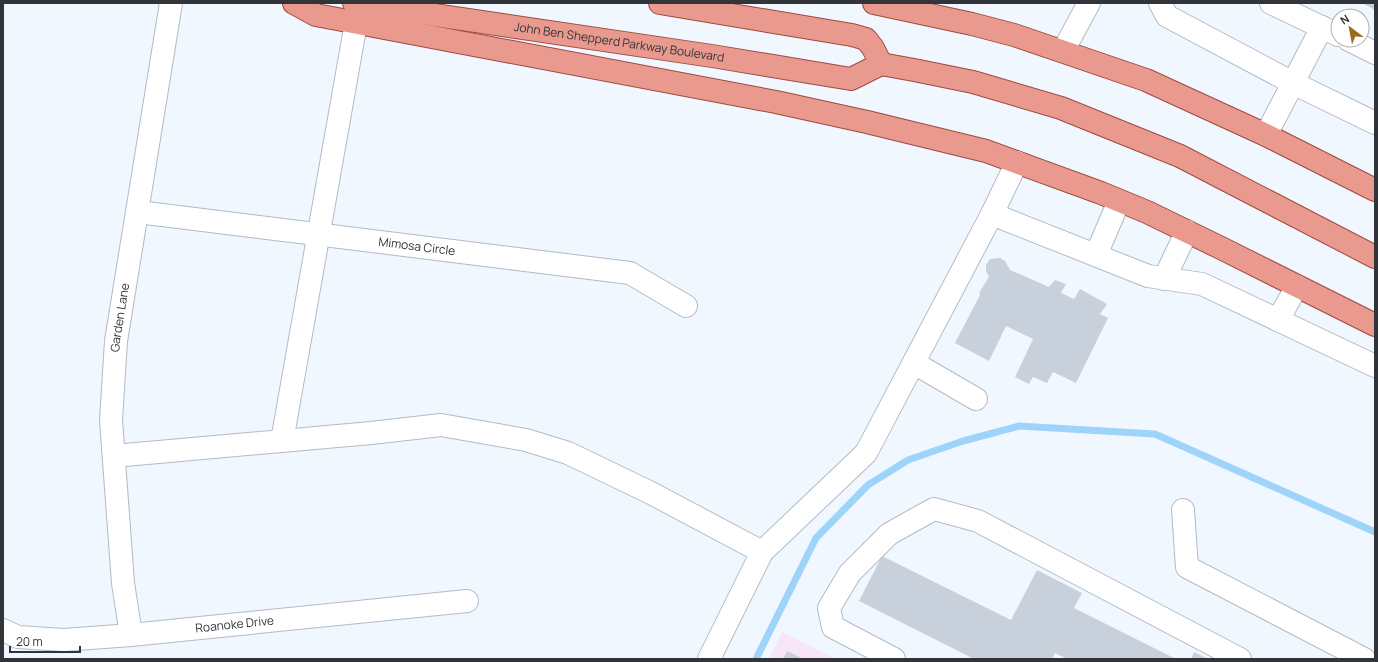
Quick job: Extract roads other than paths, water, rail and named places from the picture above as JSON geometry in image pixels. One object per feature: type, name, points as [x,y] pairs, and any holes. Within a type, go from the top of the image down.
[{"type":"main road","points":[[294,3],[316,15],[355,13],[783,104],[986,151],[1120,201],[1187,231],[1297,286],[1369,319]]},
{"type":"main road","points":[[660,3],[866,38],[881,64],[973,82],[1061,108],[1180,156],[1370,254]]},
{"type":"main road","points":[[874,3],[972,24],[1014,35],[1146,80],[1266,135],[1375,190]]},
{"type":"main road","name":"John Ben Shepperd Parkway Boulevard","points":[[355,13],[705,55],[851,80],[881,64]]},
{"type":"street","name":"Garden Lane","points":[[130,635],[123,583],[111,420],[116,341],[171,3]]},
{"type":"street","points":[[1063,51],[1089,3]]},
{"type":"street","points":[[1160,3],[1167,16],[1293,83],[1375,123]]},
{"type":"street","points":[[1266,135],[1293,83],[1330,31],[1272,3]]},
{"type":"street","points":[[282,441],[319,234],[355,13]]},
{"type":"street","points":[[709,659],[762,552],[866,454],[1018,162]]},
{"type":"street","points":[[1096,255],[1120,201]]},
{"type":"street","name":"Mimosa Circle","points":[[138,212],[630,273],[686,306]]},
{"type":"street","points":[[992,214],[1148,276],[1202,284],[1375,366]]},
{"type":"street","points":[[1164,278],[1187,231]]},
{"type":"street","points":[[1278,320],[1297,286]]},
{"type":"street","points":[[914,363],[976,399]]},
{"type":"street","points":[[114,456],[371,433],[441,425],[526,440],[568,454],[650,493],[762,552]]},
{"type":"street","points":[[894,659],[833,627],[829,608],[850,573],[889,534],[934,509],[978,522],[1240,659]]},
{"type":"street","points":[[1183,510],[1187,567],[1364,659]]},
{"type":"street","name":"Roanoke Drive","points":[[3,630],[18,637],[64,640],[130,635],[467,601]]},
{"type":"street","points":[[1370,659],[1375,649]]},
{"type":"waterway","points":[[756,659],[816,538],[868,485],[908,460],[963,441],[1019,426],[1155,434],[1375,532]]}]
